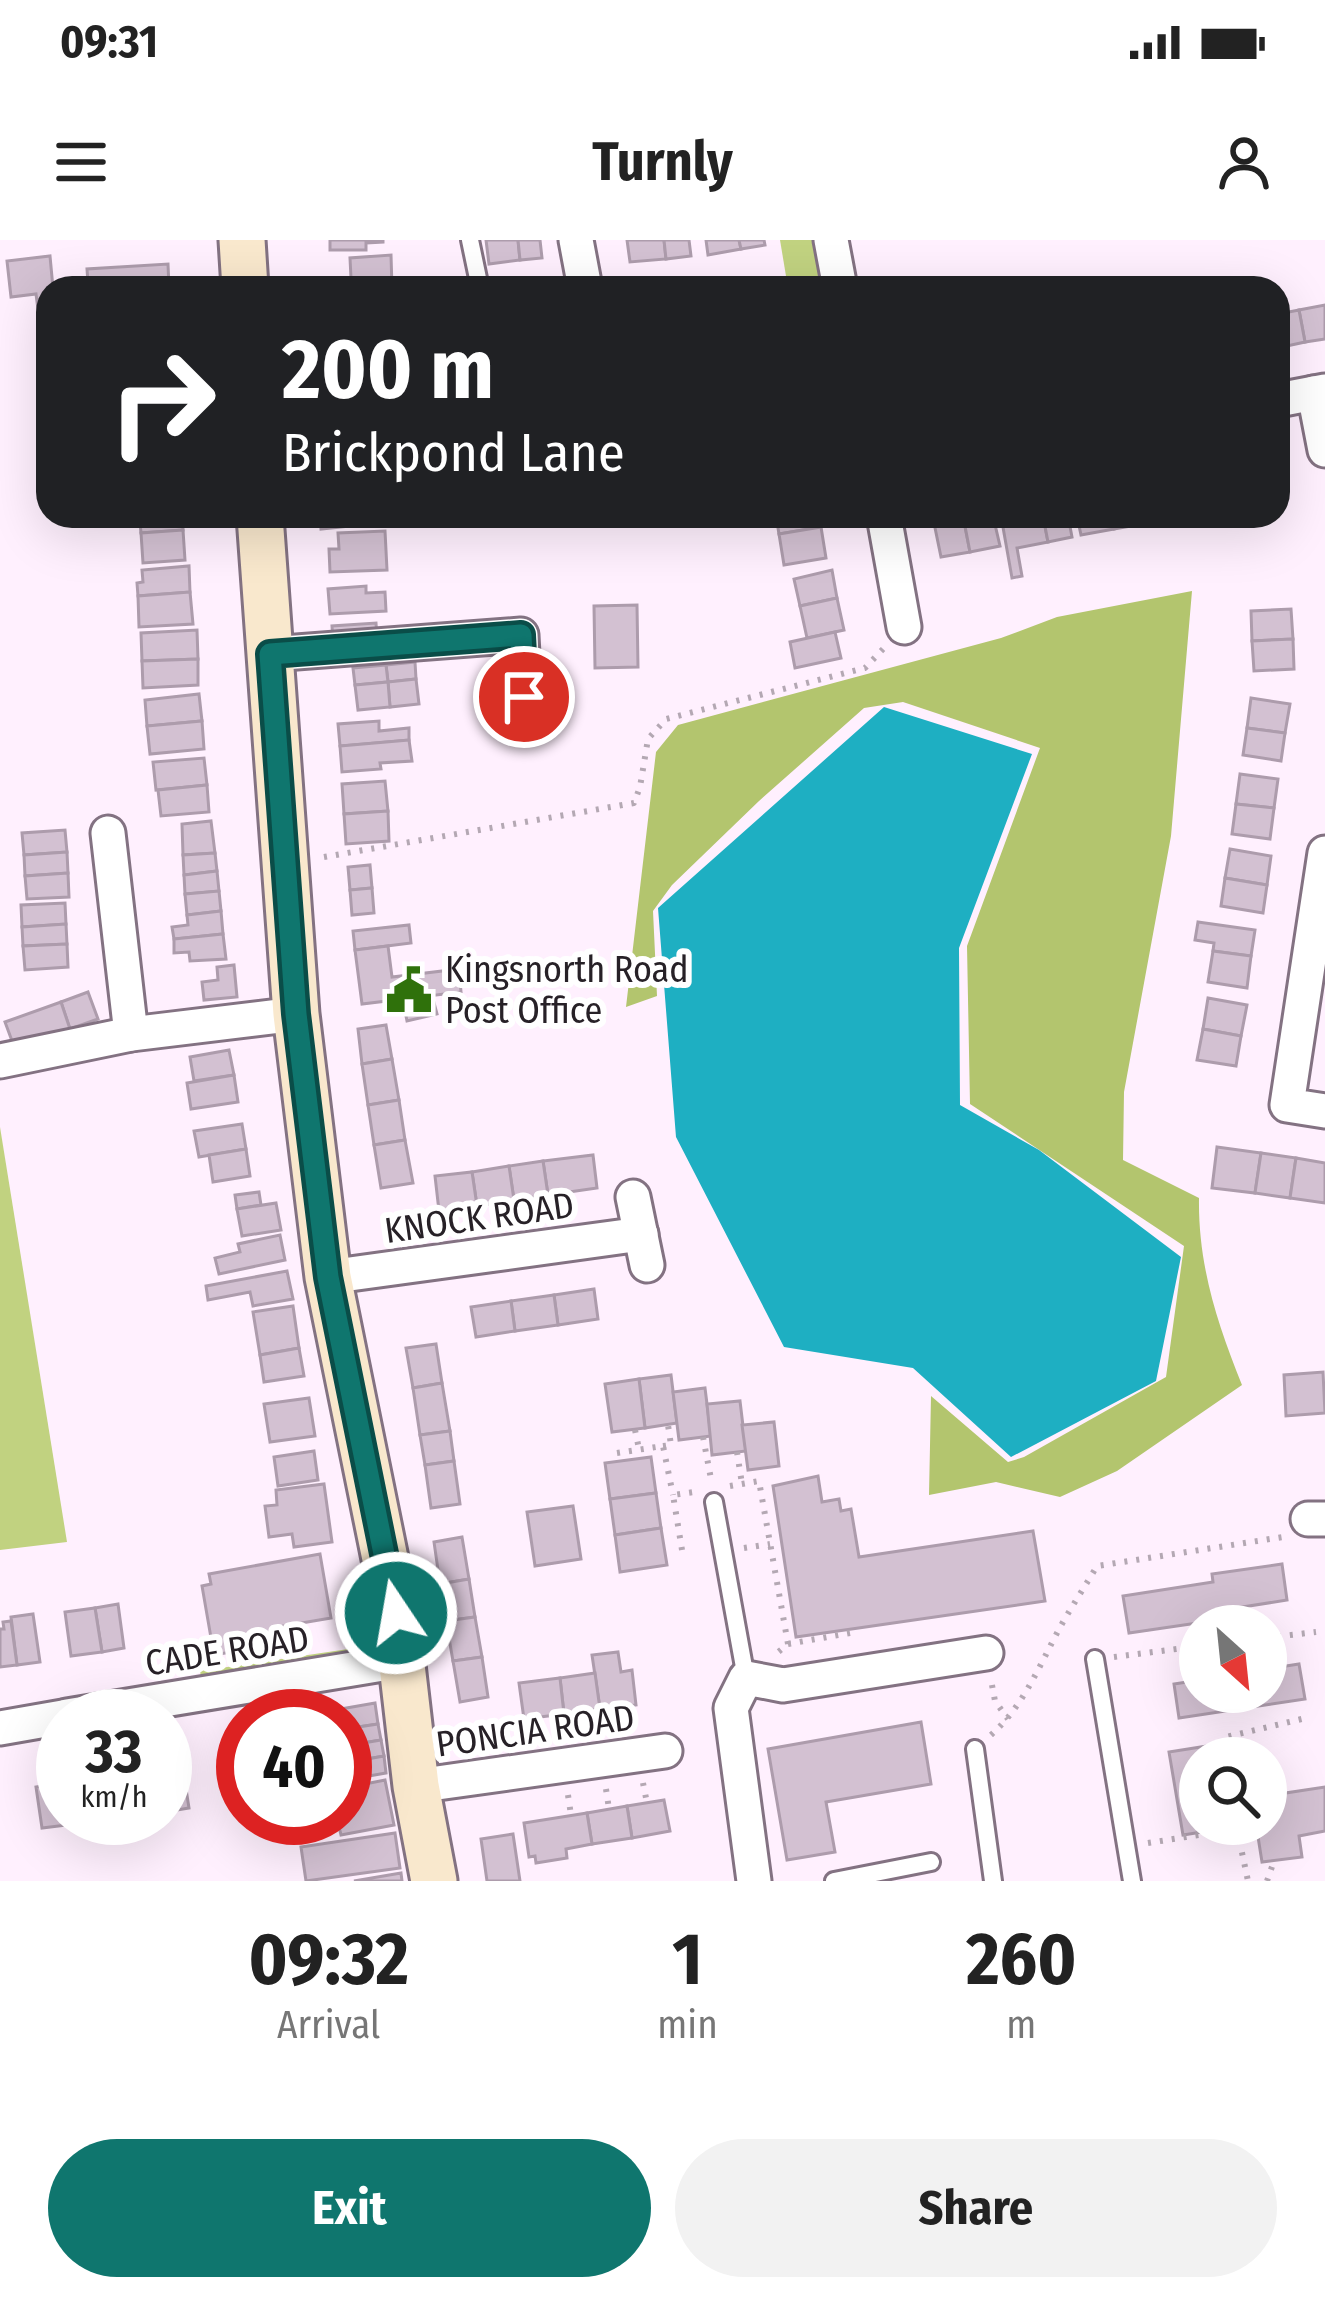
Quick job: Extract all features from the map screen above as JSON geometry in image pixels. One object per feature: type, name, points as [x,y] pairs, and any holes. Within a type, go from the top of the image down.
[{"type":"street","points":[[240,240],[244,276]]},
{"type":"street","points":[[577,240],[583,276]]},
{"type":"street","points":[[831,240],[838,276]]},
{"type":"street","points":[[1290,398],[1320,392],[1325,450]]},
{"type":"street","points":[[261,528],[296,1014],[328,1277],[396,1613],[416,1786],[434,1881]]},
{"type":"street","points":[[886,528],[904,627]]},
{"type":"street","points":[[270,654],[521,635],[524,697]]},
{"type":"street","points":[[108,832],[131,1034]]},
{"type":"street","points":[[1325,853],[1287,1105],[1325,1111]]},
{"type":"street","points":[[0,1060],[131,1034],[296,1014]]},
{"type":"street","name":"KNOCK ROAD","points":[[328,1277],[644,1249],[633,1197]]},
{"type":"street","points":[[754,1881],[731,1708],[746,1678],[783,1685],[986,1653]]},
{"type":"street","name":"CADE ROAD","points":[[192,1695],[401,1661]]},
{"type":"street","name":"CADE ROAD","points":[[0,1728],[36,1721]]},
{"type":"street","name":"PONCIA ROAD","points":[[416,1786],[665,1751]]},
{"type":"lane","points":[[470,240],[478,276]]},
{"type":"lane","points":[[713,1495],[746,1678]]},
{"type":"lane","points":[[1095,1659],[1132,1881]]},
{"type":"lane","points":[[975,1749],[993,1881]]},
{"type":"lane","points":[[834,1881],[931,1862]]},
{"type":"path","points":[[285,864],[634,803],[648,740],[665,719],[865,668],[904,627]]},
{"type":"path","points":[[617,1453],[671,1445],[668,1425]]},
{"type":"path","points":[[635,1430],[639,1450]]},
{"type":"path","points":[[704,1437],[713,1495]]},
{"type":"path","points":[[663,1446],[673,1495]]},
{"type":"path","points":[[737,1452],[742,1484]]},
{"type":"path","points":[[975,1749],[1008,1719],[1097,1566],[1304,1533],[1317,1520]]},
{"type":"path","points":[[770,1544],[788,1644]]},
{"type":"path","points":[[1287,1635],[1316,1632]]},
{"type":"path","points":[[746,1678],[788,1644],[850,1633]]},
{"type":"path","points":[[1095,1659],[1179,1649]]},
{"type":"path","points":[[1226,1737],[1310,1717]]},
{"type":"path","points":[[1127,1846],[1179,1837]]},
{"type":"path","points":[[1242,1845],[1248,1881]]},
{"type":"path","points":[[1267,1881],[1274,1861]]},
{"type":"green space","points":[[780,240],[814,240],[821,276],[786,276]]},
{"type":"green space","points":[[1192,591],[1171,836],[1124,1092],[1123,1160],[1199,1198],[1211,1293],[1242,1385],[1117,1471],[1060,1497],[996,1482],[929,1495],[931,1396],[1008,1462],[1166,1377],[1184,1246],[970,1104],[967,946],[1040,748],[903,702],[864,708],[672,885],[653,911],[657,996],[626,1007],[656,752],[678,725],[1001,638],[1057,617]]},
{"type":"green space","points":[[0,1127],[67,1542],[0,1550]]},
{"type":"green space","points":[[355,1648],[355,1655],[201,1678],[200,1671]]},
{"type":"water","points":[[884,707],[1032,754],[959,948],[960,1105],[1039,1150],[1181,1257],[1156,1381],[1011,1457],[913,1368],[784,1347],[676,1137],[658,908]]},
{"type":"building","points":[[330,240],[383,242],[366,243],[366,250],[330,250]]},
{"type":"building","points":[[486,240],[518,240],[520,260],[489,264]]},
{"type":"building","points":[[518,240],[540,240],[542,258],[520,260]]},
{"type":"building","points":[[627,240],[664,240],[666,259],[630,262]]},
{"type":"building","points":[[664,240],[689,240],[691,256],[666,259]]},
{"type":"building","points":[[706,240],[739,240],[741,249],[708,255]]},
{"type":"building","points":[[739,240],[764,240],[765,245],[741,249]]},
{"type":"building","points":[[391,255],[392,276],[351,276],[350,258]]},
{"type":"building","points":[[50,256],[52,276],[36,276],[36,294],[11,297],[7,261]]},
{"type":"building","points":[[168,264],[168,276],[88,276],[87,269]]},
{"type":"building","points":[[1325,305],[1325,339],[1305,342],[1299,310]]},
{"type":"building","points":[[1299,310],[1305,342],[1290,345],[1290,312]]},
{"type":"building","points":[[141,528],[183,528],[183,530],[141,533]]},
{"type":"building","points":[[778,528],[815,528],[779,534]]},
{"type":"building","points":[[821,528],[826,558],[784,565],[779,534]]},
{"type":"building","points":[[935,528],[965,528],[970,552],[941,557]]},
{"type":"building","points":[[965,528],[996,528],[1000,546],[970,552]]},
{"type":"building","points":[[1003,528],[1045,528],[1048,542],[1017,548],[1022,576],[1012,578]]},
{"type":"building","points":[[1045,528],[1070,528],[1072,537],[1048,542]]},
{"type":"building","points":[[1080,528],[1114,528],[1114,529],[1081,535]]},
{"type":"building","points":[[183,530],[185,560],[143,563],[141,533]]},
{"type":"building","points":[[385,531],[387,570],[330,572],[329,549],[339,549],[338,533]]},
{"type":"building","points":[[189,566],[190,592],[138,596],[142,570]]},
{"type":"building","points":[[832,570],[837,598],[800,606],[794,579]]},
{"type":"building","points":[[366,586],[366,593],[385,592],[386,611],[330,614],[328,589]]},
{"type":"building","points":[[190,592],[193,624],[139,627],[138,596]]},
{"type":"building","points":[[837,598],[844,630],[807,638],[800,606]]},
{"type":"building","points":[[637,605],[638,667],[595,668],[594,606]]},
{"type":"building","points":[[1291,609],[1293,639],[1252,641],[1251,611]]},
{"type":"building","points":[[376,623],[377,638],[333,641],[332,626]]},
{"type":"building","points":[[197,630],[198,659],[142,661],[141,633]]},
{"type":"building","points":[[835,632],[841,658],[795,668],[790,642]]},
{"type":"building","points":[[1293,639],[1294,669],[1254,671],[1252,641]]},
{"type":"building","points":[[198,659],[198,685],[143,688],[142,661]]},
{"type":"building","points":[[415,662],[416,679],[388,682],[386,665]]},
{"type":"building","points":[[386,665],[388,682],[355,685],[353,668]]},
{"type":"building","points":[[416,679],[419,704],[390,707],[388,682]]},
{"type":"building","points":[[388,682],[390,707],[358,710],[355,685]]},
{"type":"building","points":[[199,694],[202,721],[147,726],[145,700]]},
{"type":"building","points":[[1251,698],[1290,704],[1285,733],[1247,728]]},
{"type":"building","points":[[202,721],[204,749],[150,754],[147,726]]},
{"type":"building","points":[[379,721],[379,731],[409,728],[409,740],[340,746],[338,724]]},
{"type":"building","points":[[1247,728],[1285,733],[1281,761],[1243,755]]},
{"type":"building","points":[[409,740],[412,761],[342,772],[340,746]]},
{"type":"building","points":[[204,758],[207,785],[156,790],[153,762]]},
{"type":"building","points":[[1240,774],[1278,779],[1274,808],[1236,804]]},
{"type":"building","points":[[385,781],[388,811],[344,814],[342,784]]},
{"type":"building","points":[[207,785],[209,812],[161,816],[158,790]]},
{"type":"building","points":[[1236,804],[1274,808],[1270,839],[1232,834]]},
{"type":"building","points":[[388,811],[389,841],[346,844],[344,814]]},
{"type":"building","points":[[211,821],[215,853],[183,855],[182,824]]},
{"type":"building","points":[[65,830],[67,852],[24,855],[22,833]]},
{"type":"building","points":[[1230,849],[1271,856],[1267,885],[1225,878]]},
{"type":"building","points":[[67,852],[68,873],[25,876],[24,855]]},
{"type":"building","points":[[215,853],[217,871],[184,875],[183,855]]},
{"type":"building","points":[[370,865],[372,888],[350,890],[348,867]]},
{"type":"building","points":[[217,871],[219,891],[185,894],[184,875]]},
{"type":"building","points":[[68,873],[69,897],[27,899],[25,876]]},
{"type":"building","points":[[1225,878],[1267,885],[1263,913],[1221,906]]},
{"type":"building","points":[[372,888],[374,913],[352,915],[350,890]]},
{"type":"building","points":[[219,891],[221,911],[187,915],[185,894]]},
{"type":"building","points":[[65,903],[66,924],[22,927],[21,905]]},
{"type":"building","points":[[221,911],[223,934],[174,939],[172,927],[188,925],[187,915]]},
{"type":"building","points":[[1198,922],[1255,930],[1251,956],[1213,951],[1214,943],[1195,940]]},
{"type":"building","points":[[66,924],[67,944],[23,946],[22,927]]},
{"type":"building","points":[[409,925],[411,943],[355,950],[353,931]]},
{"type":"building","points":[[223,934],[226,959],[190,961],[189,952],[174,953],[174,939]]},
{"type":"building","points":[[67,944],[68,967],[25,970],[23,946]]},
{"type":"building","points":[[388,946],[392,977],[459,969],[461,992],[362,1004],[355,950]]},
{"type":"building","points":[[1213,951],[1251,956],[1247,988],[1208,982]]},
{"type":"building","points":[[234,965],[237,997],[204,1000],[202,982],[218,980],[217,967]]},
{"type":"building","points":[[88,992],[98,1019],[70,1029],[61,1002]]},
{"type":"building","points":[[1208,998],[1247,1005],[1241,1036],[1203,1029]]},
{"type":"building","points":[[433,999],[437,1014],[407,1021],[404,1006]]},
{"type":"building","points":[[61,1002],[70,1029],[15,1049],[5,1022]]},
{"type":"building","points":[[386,1025],[392,1059],[362,1064],[358,1029]]},
{"type":"building","points":[[1203,1029],[1241,1036],[1236,1066],[1197,1060]]},
{"type":"building","points":[[229,1050],[234,1075],[194,1081],[190,1057]]},
{"type":"building","points":[[392,1059],[399,1100],[368,1105],[362,1064]]},
{"type":"building","points":[[234,1075],[238,1102],[191,1109],[187,1083]]},
{"type":"building","points":[[399,1100],[405,1140],[374,1145],[368,1105]]},
{"type":"building","points":[[242,1124],[246,1149],[199,1157],[194,1131]]},
{"type":"building","points":[[405,1140],[413,1183],[381,1188],[374,1145]]},
{"type":"building","points":[[1217,1147],[1261,1153],[1255,1193],[1212,1188]]},
{"type":"building","points":[[246,1149],[250,1176],[213,1182],[209,1155]]},
{"type":"building","points":[[1261,1153],[1296,1158],[1290,1198],[1255,1193]]},
{"type":"building","points":[[593,1155],[597,1188],[548,1195],[543,1161]]},
{"type":"building","points":[[1296,1158],[1325,1163],[1325,1203],[1290,1198]]},
{"type":"building","points":[[543,1161],[548,1195],[514,1200],[509,1166]]},
{"type":"building","points":[[509,1166],[514,1200],[477,1206],[472,1172]]},
{"type":"building","points":[[472,1172],[477,1206],[439,1211],[435,1176]]},
{"type":"building","points":[[259,1192],[261,1205],[237,1209],[235,1195]]},
{"type":"building","points":[[276,1203],[281,1230],[242,1236],[237,1209]]},
{"type":"building","points":[[280,1235],[285,1260],[219,1274],[215,1258],[240,1252],[238,1244]]},
{"type":"building","points":[[287,1271],[293,1299],[253,1306],[250,1292],[208,1300],[206,1286]]},
{"type":"building","points":[[594,1289],[598,1319],[558,1325],[554,1295]]},
{"type":"building","points":[[554,1295],[558,1325],[515,1331],[511,1301]]},
{"type":"building","points":[[511,1301],[515,1331],[476,1337],[471,1307]]},
{"type":"building","points":[[293,1306],[299,1348],[260,1355],[253,1312]]},
{"type":"building","points":[[436,1344],[442,1383],[413,1388],[406,1348]]},
{"type":"building","points":[[299,1348],[304,1376],[264,1382],[260,1355]]},
{"type":"building","points":[[1323,1372],[1325,1413],[1286,1416],[1284,1375]]},
{"type":"building","points":[[671,1375],[677,1423],[645,1428],[639,1379]]},
{"type":"building","points":[[639,1379],[645,1428],[612,1432],[605,1384]]},
{"type":"building","points":[[442,1383],[450,1431],[420,1435],[413,1388]]},
{"type":"building","points":[[705,1388],[711,1436],[679,1440],[673,1392]]},
{"type":"building","points":[[309,1398],[315,1436],[270,1442],[264,1404]]},
{"type":"building","points":[[740,1401],[746,1451],[712,1455],[707,1404]]},
{"type":"building","points":[[774,1422],[779,1466],[748,1470],[742,1425]]},
{"type":"building","points":[[450,1431],[454,1461],[425,1465],[420,1435]]},
{"type":"building","points":[[314,1451],[318,1480],[278,1486],[274,1457]]},
{"type":"building","points":[[651,1457],[656,1493],[610,1499],[605,1463]]},
{"type":"building","points":[[454,1461],[460,1504],[431,1508],[425,1465]]},
{"type":"building","points":[[818,1476],[822,1502],[839,1499],[841,1511],[851,1509],[859,1557],[1033,1531],[1045,1601],[796,1637],[773,1486]]},
{"type":"building","points":[[324,1484],[332,1542],[294,1547],[292,1534],[269,1537],[265,1506],[277,1505],[276,1490]]},
{"type":"building","points":[[656,1493],[661,1528],[615,1535],[610,1499]]},
{"type":"building","points":[[573,1506],[581,1559],[535,1566],[527,1512]]},
{"type":"building","points":[[661,1528],[667,1565],[620,1572],[615,1535]]},
{"type":"building","points":[[462,1537],[469,1579],[440,1584],[434,1542]]},
{"type":"building","points":[[320,1554],[331,1618],[272,1628],[275,1644],[214,1655],[202,1586],[211,1584],[209,1574]]},
{"type":"building","points":[[1282,1564],[1287,1600],[1179,1605],[1179,1626],[1129,1633],[1123,1596],[1213,1582],[1212,1574]]},
{"type":"building","points":[[469,1579],[475,1617],[446,1621],[440,1584]]},
{"type":"building","points":[[118,1604],[124,1648],[102,1652],[95,1608]]},
{"type":"building","points":[[95,1608],[102,1652],[71,1656],[65,1612]]},
{"type":"building","points":[[33,1614],[40,1662],[17,1665],[11,1617]]},
{"type":"building","points":[[475,1617],[482,1657],[453,1661],[446,1621]]},
{"type":"building","points":[[11,1621],[17,1665],[0,1667],[0,1629],[4,1629],[3,1622]]},
{"type":"building","points":[[618,1652],[621,1672],[632,1670],[636,1705],[600,1709],[592,1655]]},
{"type":"building","points":[[482,1657],[488,1697],[460,1702],[453,1661]]},
{"type":"building","points":[[1299,1664],[1305,1699],[1287,1702],[1287,1666]]},
{"type":"building","points":[[595,1673],[600,1709],[564,1714],[560,1678]]},
{"type":"building","points":[[560,1678],[564,1714],[524,1719],[519,1683]]},
{"type":"building","points":[[1179,1683],[1179,1713],[1212,1713],[1179,1718],[1174,1684]]},
{"type":"building","points":[[372,1704],[378,1724],[372,1725]]},
{"type":"building","points":[[921,1722],[931,1784],[826,1802],[835,1852],[787,1860],[768,1749]]},
{"type":"building","points":[[378,1724],[381,1740],[372,1742],[372,1725]]},
{"type":"building","points":[[381,1740],[384,1756],[372,1758],[372,1742]]},
{"type":"building","points":[[1179,1750],[1179,1811],[1169,1752]]},
{"type":"building","points":[[384,1756],[386,1773],[372,1775],[372,1758]]},
{"type":"building","points":[[385,1780],[394,1825],[372,1829],[372,1783]]},
{"type":"building","points":[[1325,1787],[1325,1831],[1299,1836],[1302,1857],[1262,1862],[1259,1845],[1287,1845],[1287,1793]]},
{"type":"building","points":[[664,1800],[670,1831],[632,1838],[627,1806]]},
{"type":"building","points":[[627,1806],[632,1838],[592,1844],[587,1813]]},
{"type":"building","points":[[587,1813],[592,1844],[566,1849],[567,1858],[536,1863],[535,1856],[529,1857],[524,1823]]},
{"type":"building","points":[[395,1833],[400,1868],[306,1881],[301,1847],[372,1845],[372,1836]]},
{"type":"building","points":[[513,1834],[520,1881],[487,1881],[481,1839]]},
{"type":"building","points":[[401,1873],[402,1881],[354,1881]]},
{"type":"place","name":"Kingsnorth Road Post Office","points":[[409,990]]},
{"type":"route","points":[[396,1613],[328,1277],[296,1014],[270,654],[521,635],[524,697]]}]
